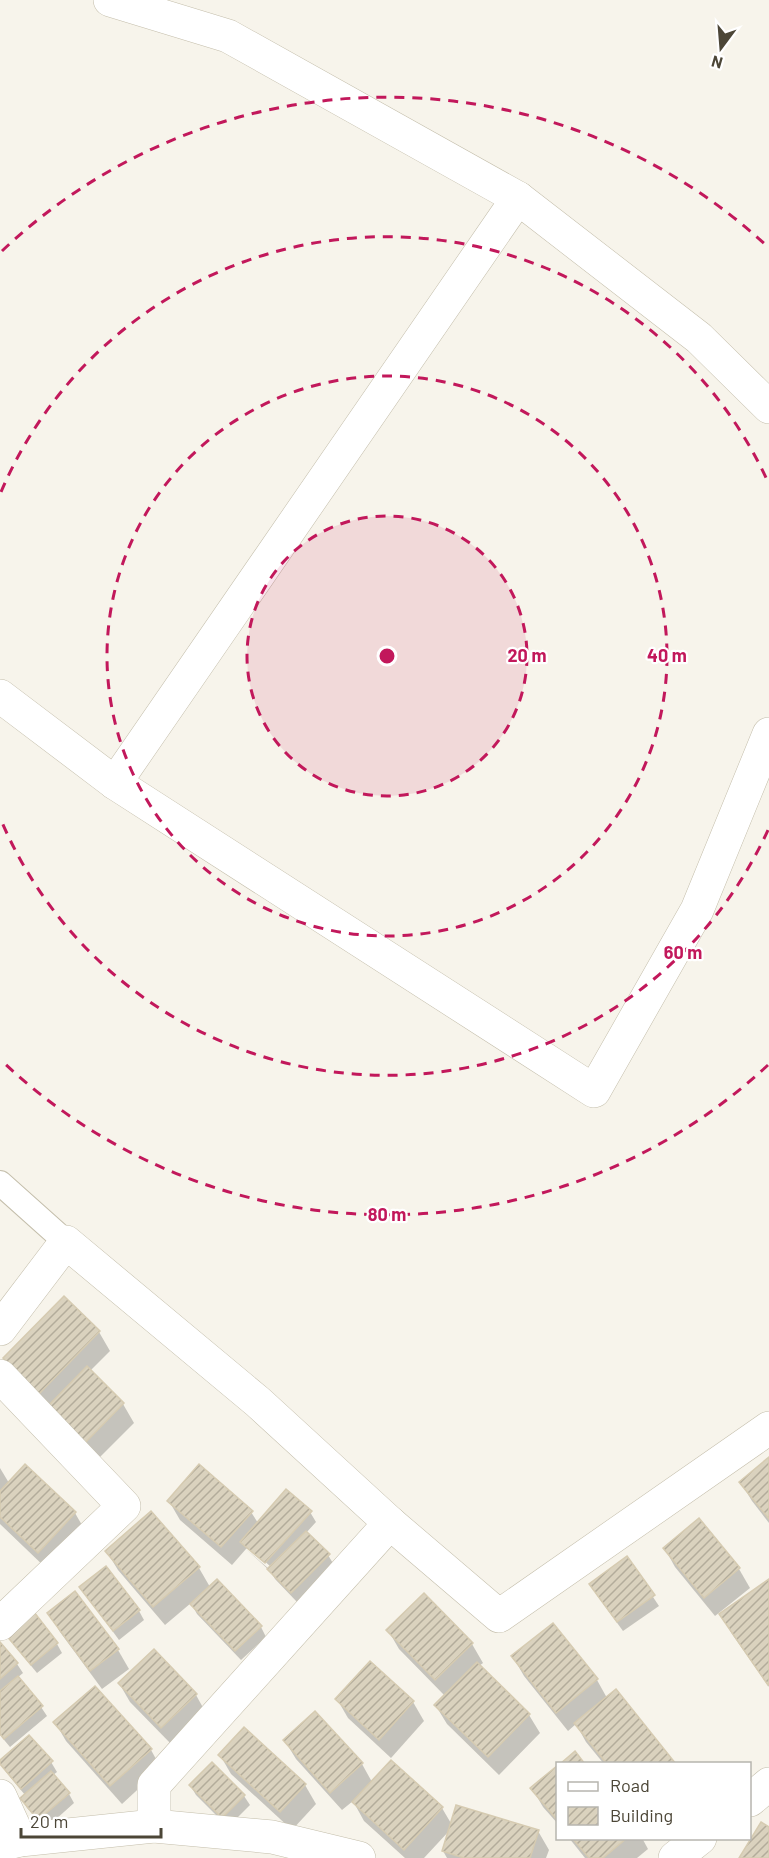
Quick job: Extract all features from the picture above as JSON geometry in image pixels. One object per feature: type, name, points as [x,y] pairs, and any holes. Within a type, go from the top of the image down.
[{"type":"street","points":[[110,0],[228,36],[518,198],[699,338],[769,407]]},
{"type":"street","points":[[115,783],[518,198]]},
{"type":"street","points":[[0,696],[115,783],[594,1091],[697,910],[769,734]]},
{"type":"street","points":[[0,1329],[66,1242],[258,1402],[390,1523],[499,1616],[769,1428]]},
{"type":"street","points":[[0,1376],[124,1506],[0,1624]]},
{"type":"street","points":[[154,1826],[154,1785],[390,1523]]},
{"type":"street","points":[[751,1799],[769,1784]]},
{"type":"street","points":[[0,1796],[10,1843],[154,1826],[273,1837],[359,1858]]},
{"type":"street","points":[[675,1858],[699,1840]]},
{"type":"lane","points":[[0,1183],[66,1242]]},
{"type":"building","points":[[64,1296],[100,1331],[39,1394],[3,1358]]},
{"type":"building","points":[[87,1366],[124,1403],[84,1444],[47,1407]]},
{"type":"building","points":[[769,1457],[769,1519],[739,1482]]},
{"type":"building","points":[[25,1464],[76,1512],[38,1553],[0,1517],[0,1491]]},
{"type":"building","points":[[199,1464],[253,1511],[221,1547],[167,1501]]},
{"type":"building","points":[[286,1489],[312,1511],[265,1563],[240,1542]]},
{"type":"building","points":[[151,1511],[200,1567],[153,1607],[105,1551]]},
{"type":"building","points":[[699,1518],[740,1568],[704,1598],[663,1548]]},
{"type":"building","points":[[306,1531],[330,1554],[291,1593],[267,1569]]},
{"type":"building","points":[[627,1556],[655,1595],[617,1622],[589,1584]]},
{"type":"building","points":[[106,1566],[140,1610],[113,1631],[79,1587]]},
{"type":"building","points":[[217,1579],[262,1626],[235,1651],[190,1604]]},
{"type":"building","points":[[769,1579],[769,1684],[768,1685],[719,1614]]},
{"type":"building","points":[[75,1591],[119,1649],[90,1671],[47,1613]]},
{"type":"building","points":[[424,1593],[473,1643],[435,1680],[386,1630]]},
{"type":"building","points":[[34,1612],[58,1643],[31,1665],[6,1635]]},
{"type":"building","points":[[553,1623],[598,1679],[556,1713],[511,1656]]},
{"type":"building","points":[[0,1642],[18,1663],[0,1679]]},
{"type":"building","points":[[154,1649],[197,1694],[161,1728],[118,1683]]},
{"type":"building","points":[[370,1661],[414,1701],[379,1740],[335,1699]]},
{"type":"building","points":[[477,1662],[530,1714],[488,1757],[434,1705]]},
{"type":"building","points":[[18,1676],[43,1706],[4,1739],[0,1734],[0,1691]]},
{"type":"building","points":[[95,1686],[152,1749],[110,1786],[53,1722]]},
{"type":"building","points":[[616,1689],[674,1762],[605,1762],[574,1723]]},
{"type":"building","points":[[315,1711],[363,1763],[330,1793],[283,1740]]},
{"type":"building","points":[[244,1727],[306,1784],[280,1812],[218,1755]]},
{"type":"building","points":[[29,1735],[53,1761],[21,1789],[0,1764],[0,1760]]},
{"type":"building","points":[[575,1751],[583,1762],[562,1762]]},
{"type":"building","points":[[391,1760],[443,1807],[404,1850],[352,1802]]},
{"type":"building","points":[[212,1762],[245,1795],[222,1818],[189,1785]]},
{"type":"building","points":[[556,1767],[556,1819],[530,1788]]},
{"type":"building","points":[[51,1771],[70,1793],[38,1820],[20,1798]]},
{"type":"building","points":[[456,1805],[539,1830],[530,1858],[464,1858],[442,1851]]},
{"type":"building","points":[[761,1822],[769,1827],[769,1858],[739,1858]]},
{"type":"building","points":[[574,1840],[625,1840],[603,1858],[589,1858]]}]
